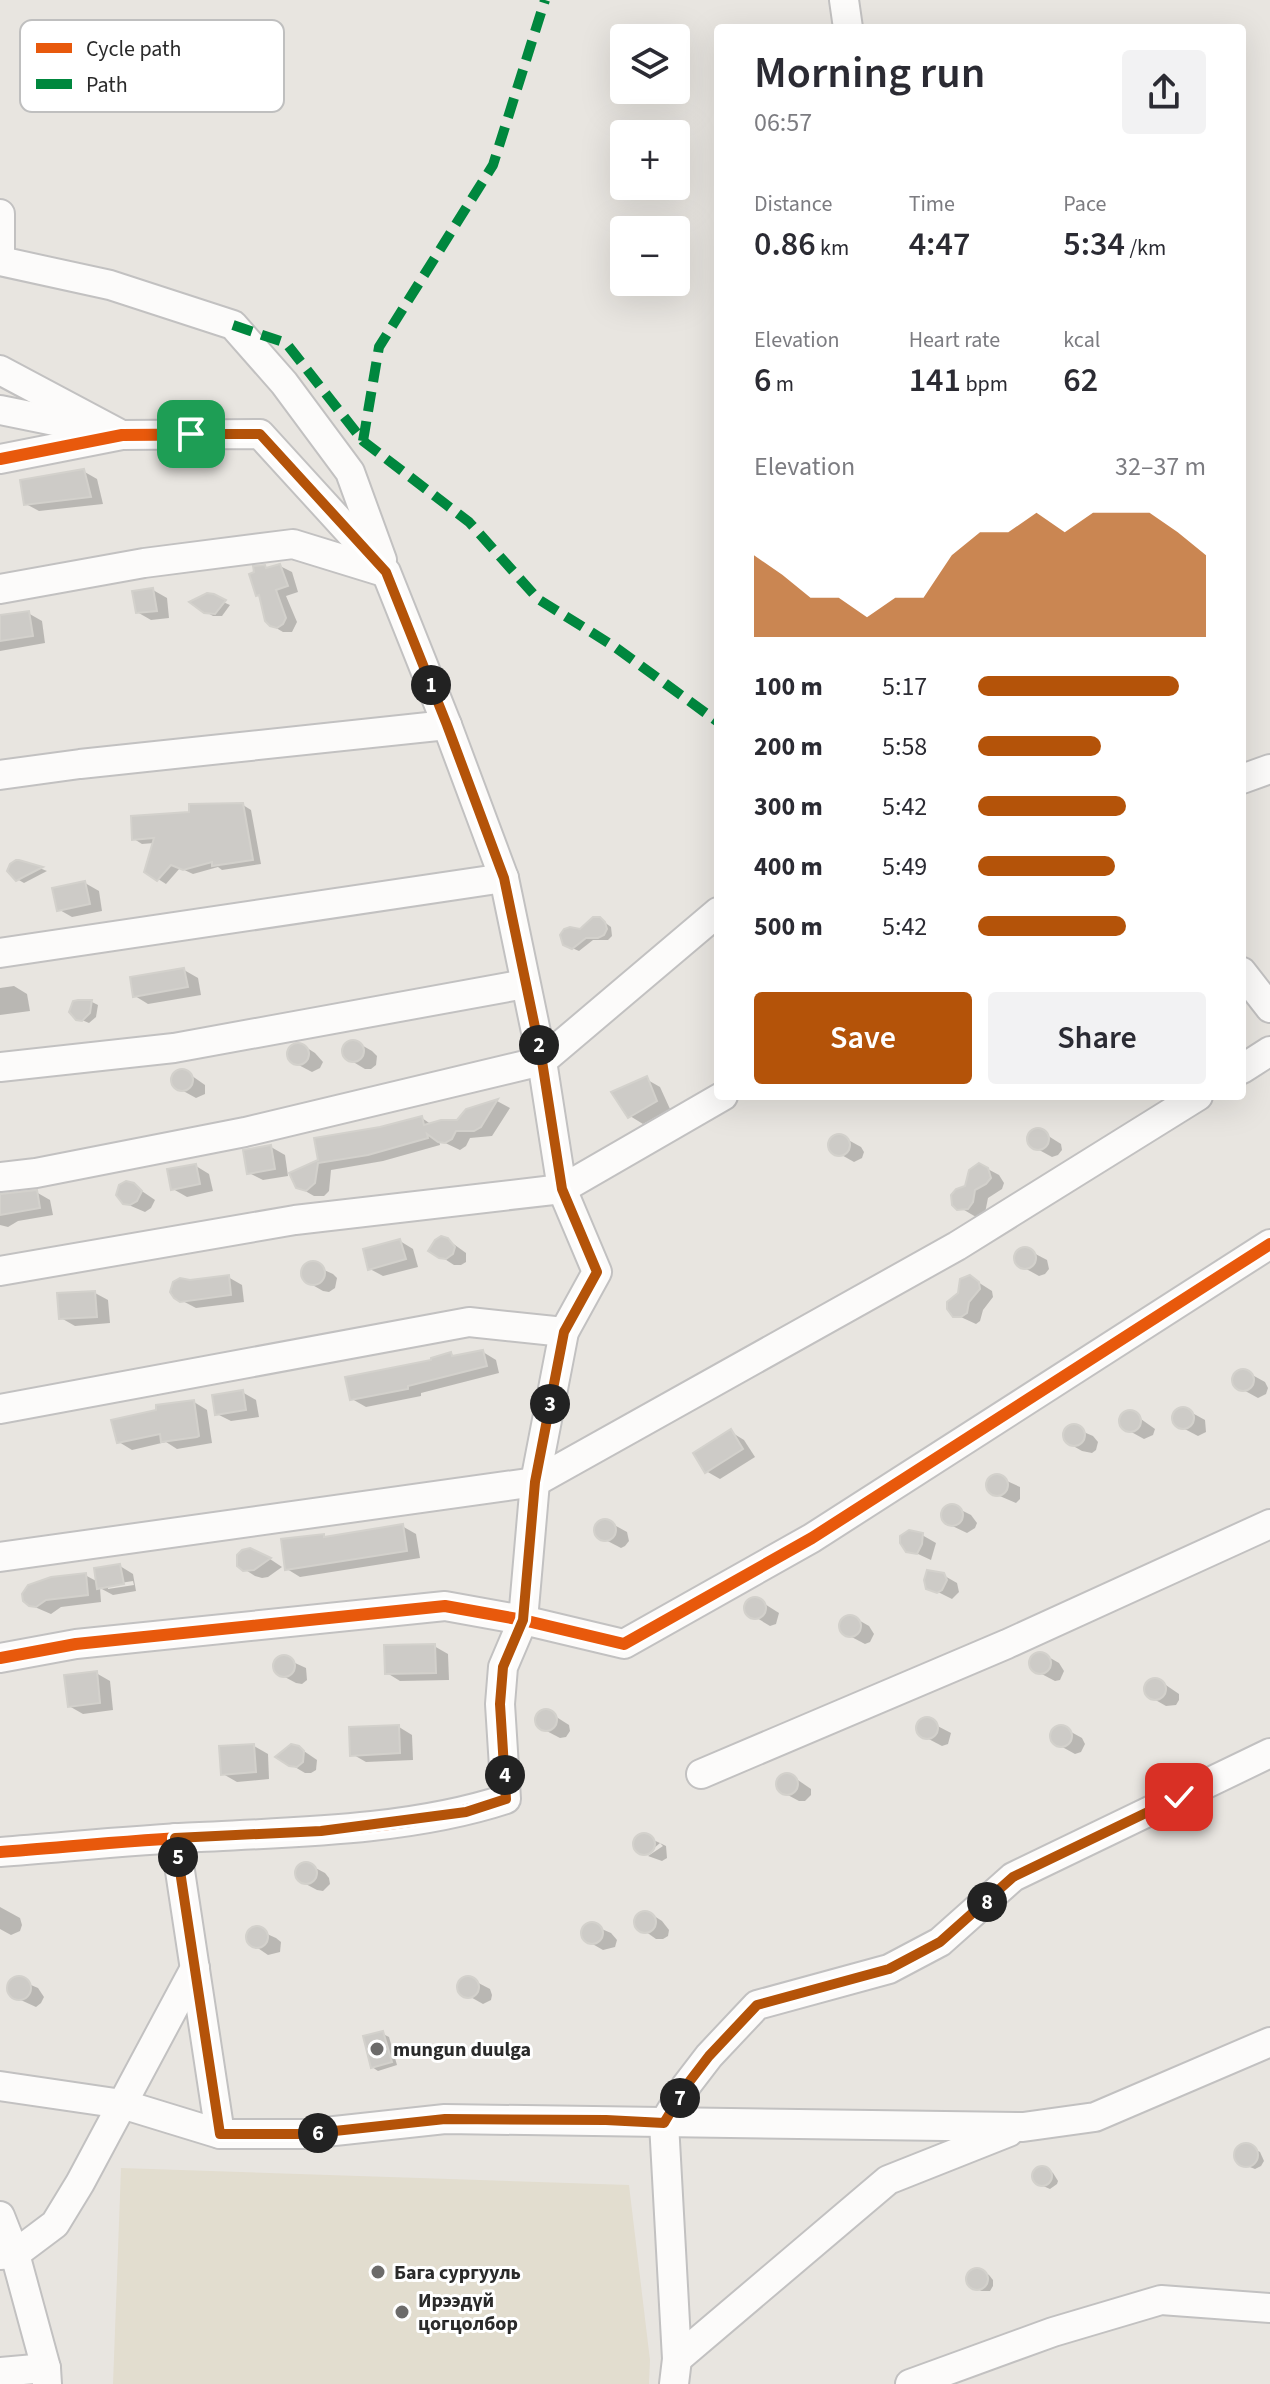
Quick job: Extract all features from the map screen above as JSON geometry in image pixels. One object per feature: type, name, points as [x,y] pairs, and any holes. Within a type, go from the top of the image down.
[{"type":"street","points":[[844,0],[847,24]]},
{"type":"street","points":[[0,214],[0,261],[110,285],[233,325],[284,383],[350,472],[504,878],[542,1061],[562,1189],[597,1272],[564,1332],[535,1482],[523,1620],[503,1667],[500,1704],[506,1799],[466,1812],[321,1831],[175,1838],[0,1852]]},
{"type":"street","points":[[0,370],[122,435]]},
{"type":"street","points":[[0,410],[122,435]]},
{"type":"street","points":[[0,459],[122,435],[260,434],[386,572]]},
{"type":"street","points":[[0,589],[144,563],[293,544],[386,572]]},
{"type":"street","points":[[0,775],[447,725]]},
{"type":"street","points":[[1246,778],[1270,769]]},
{"type":"street","points":[[0,953],[504,878]]},
{"type":"street","points":[[0,1177],[36,1173],[245,1132],[542,1061],[714,915]]},
{"type":"street","points":[[1246,977],[1270,1008]]},
{"type":"street","points":[[0,1067],[174,1048],[525,984]]},
{"type":"street","points":[[1246,1066],[1270,1051]]},
{"type":"street","points":[[0,1271],[295,1220],[562,1189],[716,1100]]},
{"type":"street","points":[[0,1557],[535,1482],[957,1246],[1192,1100]]},
{"type":"street","points":[[0,1658],[76,1644],[445,1606],[523,1620],[624,1644],[812,1538],[1270,1244]]},
{"type":"street","points":[[0,1409],[469,1322],[564,1332]]},
{"type":"street","points":[[701,1774],[1007,1644],[1270,1524]]},
{"type":"street","points":[[675,2371],[664,2123],[709,2056],[757,2005],[889,1969],[940,1942],[1013,1877],[1270,1753]]},
{"type":"street","points":[[175,1838],[220,2134]]},
{"type":"street","points":[[7,2255],[55,2224],[195,1968]]},
{"type":"street","points":[[0,2086],[122,2104],[220,2134],[307,2134],[445,2119],[1023,2127],[1095,2117],[1270,2042]]},
{"type":"street","points":[[675,2371],[888,2180],[1023,2127]]},
{"type":"street","points":[[0,2216],[7,2255],[47,2376],[0,2372]]},
{"type":"street","points":[[910,2384],[1053,2332],[1161,2300],[1270,2308]]},
{"type":"shaded area","name":"Бага сургууль","points":[[121,2168],[629,2185],[650,2360],[649,2384],[113,2384]]},
{"type":"building","points":[[84,469],[91,497],[24,505],[20,480]]},
{"type":"building","points":[[280,564],[288,586],[276,590],[286,618],[277,628],[265,621],[259,595],[256,596],[249,574],[254,572],[253,566],[265,565],[266,568]]},
{"type":"building","points":[[153,588],[157,611],[136,613],[132,591]]},
{"type":"building","points":[[207,593],[226,600],[215,614],[204,613],[189,602]]},
{"type":"building","points":[[29,611],[33,636],[0,641],[0,615]]},
{"type":"building","points":[[243,803],[253,860],[212,866],[212,862],[183,870],[171,865],[157,881],[144,872],[154,838],[132,840],[131,816],[189,812],[189,804]]},
{"type":"building","points":[[16,860],[43,867],[16,881],[7,871]]},
{"type":"building","points":[[85,881],[90,904],[57,911],[52,888]]},
{"type":"building","points":[[593,917],[600,917],[605,922],[607,929],[604,935],[586,938],[572,949],[563,945],[560,935],[564,929],[580,929]]},
{"type":"building","points":[[184,968],[188,987],[133,997],[130,977]]},
{"type":"building","points":[[92,1000],[90,1013],[82,1021],[76,1020],[69,1012],[73,1001]]},
{"type":"building","points":[[353,1040],[361,1043],[364,1051],[361,1059],[353,1062],[345,1059],[342,1051],[345,1043]]},
{"type":"building","points":[[298,1043],[306,1046],[309,1054],[306,1062],[298,1065],[290,1062],[287,1054],[290,1046]]},
{"type":"building","points":[[182,1069],[190,1072],[193,1080],[190,1088],[182,1091],[174,1088],[171,1080],[174,1072]]},
{"type":"building","points":[[647,1076],[657,1101],[628,1118],[611,1092]]},
{"type":"building","points":[[498,1099],[481,1127],[474,1131],[456,1131],[452,1139],[445,1143],[427,1134],[428,1138],[368,1155],[318,1163],[315,1183],[306,1191],[296,1188],[289,1173],[318,1160],[314,1138],[422,1116],[424,1125],[457,1120],[466,1109]]},
{"type":"building","points":[[1038,1128],[1046,1131],[1049,1139],[1046,1147],[1038,1150],[1030,1147],[1027,1139],[1030,1131]]},
{"type":"building","points":[[839,1134],[847,1137],[850,1145],[847,1153],[839,1156],[831,1153],[828,1145],[831,1137]]},
{"type":"building","points":[[271,1145],[275,1169],[247,1174],[243,1150]]},
{"type":"building","points":[[979,1163],[988,1168],[991,1178],[975,1190],[968,1209],[957,1210],[952,1205],[951,1195],[965,1186],[969,1170]]},
{"type":"building","points":[[196,1164],[200,1184],[171,1190],[167,1169]]},
{"type":"building","points":[[126,1181],[134,1183],[142,1191],[137,1201],[130,1205],[123,1204],[116,1195],[119,1185]]},
{"type":"building","points":[[37,1190],[40,1208],[0,1215],[0,1194]]},
{"type":"building","points":[[441,1236],[448,1238],[455,1247],[453,1254],[446,1259],[428,1251]]},
{"type":"building","points":[[400,1239],[406,1259],[368,1270],[363,1249]]},
{"type":"building","points":[[1025,1247],[1033,1250],[1036,1258],[1033,1266],[1025,1269],[1017,1266],[1014,1258],[1017,1250]]},
{"type":"building","points":[[313,1261],[324,1268],[325,1273],[318,1284],[313,1285],[302,1278],[301,1273],[308,1262]]},
{"type":"building","points":[[229,1275],[231,1295],[180,1302],[170,1292],[173,1282],[180,1278],[190,1280]]},
{"type":"building","points":[[970,1275],[979,1282],[980,1289],[969,1302],[967,1313],[953,1317],[947,1309],[947,1302],[958,1293],[960,1279]]},
{"type":"building","points":[[95,1291],[97,1317],[59,1319],[57,1293]]},
{"type":"building","points":[[483,1350],[487,1366],[408,1386],[408,1389],[350,1400],[345,1377],[431,1360],[451,1352],[452,1356]]},
{"type":"building","points":[[1243,1369],[1251,1372],[1254,1380],[1251,1388],[1243,1391],[1235,1388],[1232,1380],[1235,1372]]},
{"type":"building","points":[[243,1390],[246,1410],[215,1415],[212,1395]]},
{"type":"building","points":[[194,1400],[199,1436],[161,1442],[160,1434],[117,1443],[111,1420],[156,1410],[156,1405]]},
{"type":"building","points":[[1183,1407],[1191,1410],[1194,1418],[1191,1426],[1183,1429],[1175,1426],[1172,1418],[1175,1410]]},
{"type":"building","points":[[1126,1410],[1134,1410],[1141,1421],[1134,1432],[1126,1432],[1119,1425],[1119,1417]]},
{"type":"building","points":[[1074,1424],[1082,1427],[1085,1435],[1082,1443],[1074,1446],[1066,1443],[1063,1435],[1066,1427]]},
{"type":"building","points":[[731,1429],[743,1449],[705,1473],[693,1453]]},
{"type":"building","points":[[997,1474],[1005,1477],[1008,1485],[1005,1493],[997,1496],[989,1493],[986,1485],[989,1477]]},
{"type":"building","points":[[948,1504],[956,1504],[963,1515],[956,1526],[948,1526],[941,1519],[941,1511]]},
{"type":"building","points":[[605,1519],[613,1522],[616,1530],[613,1538],[605,1541],[597,1538],[594,1530],[597,1522]]},
{"type":"building","points":[[403,1524],[407,1551],[285,1570],[281,1539],[324,1534],[324,1537]]},
{"type":"building","points":[[909,1530],[923,1533],[917,1554],[906,1552],[900,1543],[900,1536]]},
{"type":"building","points":[[250,1548],[271,1558],[254,1570],[243,1571],[237,1566],[237,1555]]},
{"type":"building","points":[[120,1564],[124,1584],[97,1589],[94,1568]]},
{"type":"building","points":[[927,1570],[944,1573],[947,1580],[937,1593],[926,1589],[924,1580]]},
{"type":"building","points":[[86,1573],[88,1595],[46,1600],[36,1607],[23,1601],[22,1594],[28,1585],[51,1577]]},
{"type":"building","points":[[755,1597],[763,1600],[766,1608],[763,1616],[755,1619],[747,1616],[744,1608],[747,1600]]},
{"type":"building","points":[[850,1615],[858,1618],[861,1626],[858,1634],[850,1637],[842,1634],[839,1626],[842,1618]]},
{"type":"building","points":[[435,1644],[436,1673],[385,1674],[384,1645]]},
{"type":"building","points":[[1040,1652],[1048,1655],[1051,1663],[1048,1671],[1040,1674],[1032,1671],[1029,1663],[1032,1655]]},
{"type":"building","points":[[284,1655],[292,1658],[295,1666],[292,1674],[284,1677],[276,1674],[273,1666],[276,1658]]},
{"type":"building","points":[[97,1671],[100,1703],[68,1707],[64,1675]]},
{"type":"building","points":[[1155,1678],[1163,1681],[1166,1689],[1163,1697],[1155,1700],[1147,1697],[1144,1689],[1147,1681]]},
{"type":"building","points":[[546,1709],[554,1712],[557,1720],[554,1728],[546,1731],[538,1728],[535,1720],[538,1712]]},
{"type":"building","points":[[927,1717],[935,1720],[938,1728],[935,1736],[927,1739],[919,1736],[916,1728],[919,1720]]},
{"type":"building","points":[[399,1725],[400,1753],[350,1756],[349,1727]]},
{"type":"building","points":[[1061,1725],[1069,1728],[1072,1736],[1069,1744],[1061,1747],[1053,1744],[1050,1736],[1053,1728]]},
{"type":"building","points":[[254,1744],[256,1772],[221,1775],[219,1746]]},
{"type":"building","points":[[291,1744],[304,1751],[303,1762],[297,1767],[289,1766],[275,1757]]},
{"type":"building","points":[[787,1773],[795,1776],[798,1784],[795,1792],[787,1795],[779,1792],[776,1784],[779,1776]]},
{"type":"building","points":[[644,1833],[652,1836],[655,1844],[652,1852],[644,1855],[636,1852],[633,1844],[636,1836]]},
{"type":"building","points":[[306,1862],[314,1865],[317,1873],[314,1881],[306,1884],[298,1881],[295,1873],[298,1865]]},
{"type":"building","points":[[645,1911],[653,1914],[656,1922],[653,1930],[645,1933],[637,1930],[634,1922],[637,1914]]},
{"type":"building","points":[[592,1922],[600,1925],[603,1933],[600,1941],[592,1944],[584,1941],[581,1933],[584,1925]]},
{"type":"building","points":[[257,1926],[265,1929],[268,1937],[265,1945],[257,1948],[249,1945],[246,1937],[249,1929]]},
{"type":"building","points":[[19,1976],[30,1983],[31,1988],[24,1999],[19,2000],[8,1993],[7,1988],[14,1977]]},
{"type":"building","points":[[468,1976],[476,1979],[479,1987],[476,1995],[468,1998],[460,1995],[457,1987],[460,1979]]},
{"type":"building","name":"mungun duulga","points":[[383,2031],[392,2062],[371,2068],[363,2036]]},
{"type":"building","points":[[1246,2143],[1257,2150],[1258,2155],[1251,2166],[1246,2167],[1235,2160],[1234,2155],[1241,2144]]},
{"type":"building","points":[[1038,2166],[1046,2166],[1052,2176],[1046,2186],[1038,2186],[1032,2180],[1032,2172]]},
{"type":"building","points":[[977,2268],[985,2271],[988,2279],[985,2287],[977,2290],[969,2287],[966,2279],[969,2271]]},
{"type":"marked path","points":[[363,441],[379,347],[493,165],[545,0]]},
{"type":"marked path","points":[[233,325],[286,343],[363,441],[469,522],[538,599],[615,647],[714,719]]},
{"type":"cycle path","points":[[0,459],[122,435],[260,434],[386,572],[504,878],[542,1061],[562,1189],[597,1272],[564,1332],[535,1482],[523,1620],[503,1667],[500,1704],[506,1799],[432,1817],[355,1828],[0,1852]]},
{"type":"cycle path","points":[[0,1658],[76,1644],[445,1606],[523,1620],[624,1644],[812,1538],[1270,1244]]},
{"type":"place","name":"mungun duulga","points":[[377,2049]]},
{"type":"place","name":"Бага сургууль","points":[[378,2272]]},
{"type":"place","name":"Ирээдүй цогцолбор","points":[[402,2312]]},
{"type":"route","points":[[191,434],[260,434],[386,572],[504,878],[542,1061],[562,1189],[597,1272],[564,1332],[535,1482],[523,1620],[503,1667],[500,1704],[506,1799],[466,1812],[321,1831],[175,1838],[220,2134],[307,2134],[445,2119],[664,2123],[709,2056],[757,2005],[889,1969],[940,1942],[1013,1877],[1179,1797]]}]
